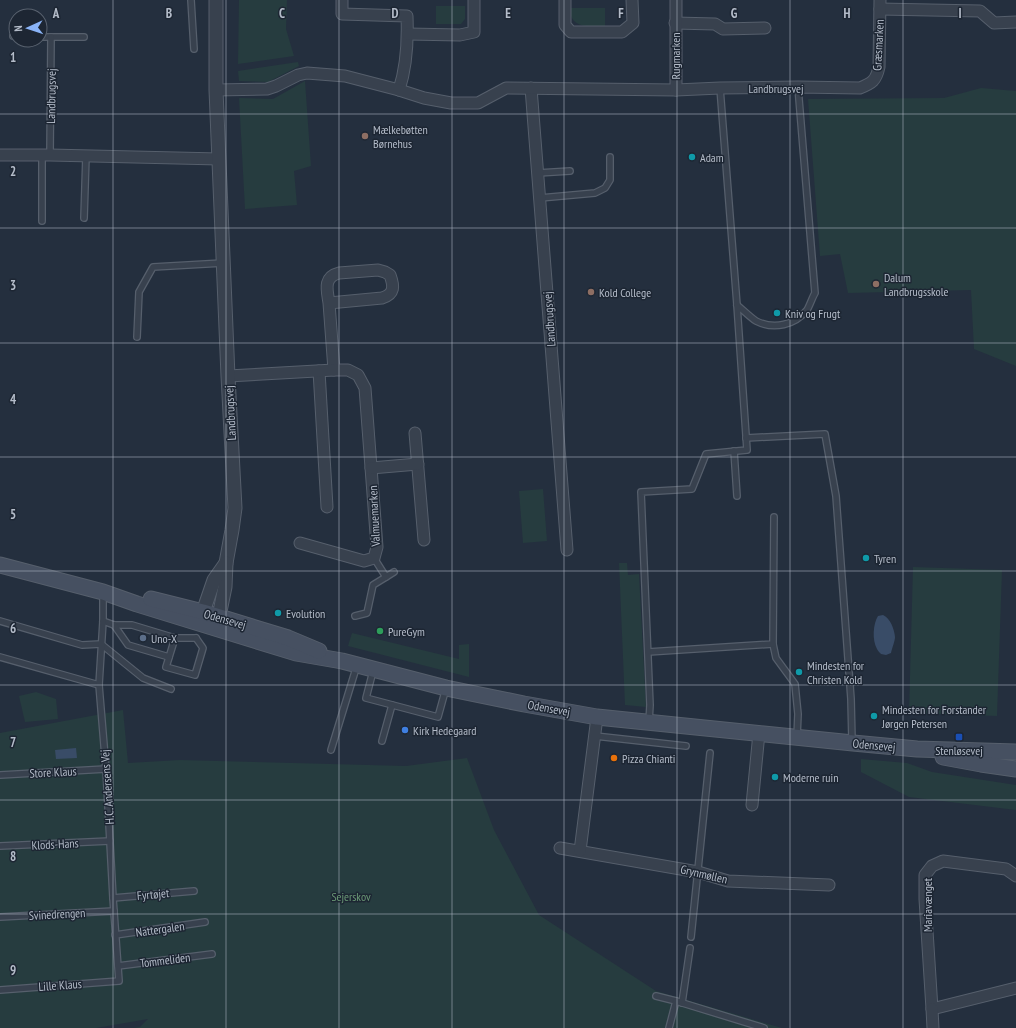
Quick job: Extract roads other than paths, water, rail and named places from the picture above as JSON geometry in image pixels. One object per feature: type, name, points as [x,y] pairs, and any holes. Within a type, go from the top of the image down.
[{"type":"main road","name":"Odensevej","points":[[0,565],[103,592],[137,604],[206,624],[288,638],[342,661],[373,670],[446,688],[524,704],[597,717],[853,744],[917,750],[1016,752]]},
{"type":"main road","name":"Odensevej","points":[[917,750],[947,759],[1016,769]]},
{"type":"main road","points":[[981,764],[1003,759],[1016,760]]},
{"type":"street","name":"Landbrugsvej","points":[[206,624],[225,587],[226,563],[235,508],[216,90],[216,0]]},
{"type":"street","points":[[342,0],[342,14],[407,16],[408,34],[406,56],[403,76],[398,90]]},
{"type":"street","points":[[408,34],[460,35],[474,32],[474,0]]},
{"type":"street","points":[[565,0],[565,24],[571,32],[622,32],[633,23],[632,0]]},
{"type":"street","name":"Rugmarken","points":[[676,0],[676,90]]},
{"type":"street","name":"Græsmarken","points":[[875,80],[879,67],[880,5],[980,11],[994,22],[1016,22]]},
{"type":"street","name":"Rugmarken","points":[[676,22],[715,24],[723,29],[765,28]]},
{"type":"street","name":"Landbrugsvej","points":[[216,90],[267,89],[298,75],[307,73],[345,76],[424,98],[451,103],[478,103],[506,88],[676,90],[798,87],[860,88],[869,85],[875,80]]},
{"type":"street","name":"Landbrugsvej","points":[[531,88],[567,550]]},
{"type":"street","points":[[0,155],[219,159]]},
{"type":"street","points":[[328,303],[387,297],[391,294],[393,283],[390,275],[378,270],[338,273],[332,275],[329,280],[327,286],[328,303],[334,370]]},
{"type":"street","name":"Valmuemarken","points":[[228,376],[348,370],[358,375],[365,388],[377,547],[374,558],[364,561],[300,543]]},
{"type":"street","points":[[319,371],[327,507]]},
{"type":"street","points":[[415,433],[424,540]]},
{"type":"street","name":"Valmuemarken","points":[[371,468],[418,464]]},
{"type":"street","points":[[580,851],[597,717]]},
{"type":"street","points":[[752,805],[759,733]]},
{"type":"street","name":"Grynmøllen","points":[[560,848],[698,872],[728,881],[829,885]]},
{"type":"street","name":"Mariavænget","points":[[933,1028],[925,899],[925,875],[932,866],[943,861],[1006,869],[1016,876]]},
{"type":"street","points":[[932,1009],[1016,988]]},
{"type":"lane","points":[[191,0],[194,49]]},
{"type":"lane","points":[[48,37],[84,37]]},
{"type":"lane","name":"Landbrugsvej","points":[[42,220],[51,37]]},
{"type":"lane","points":[[737,305],[756,320],[770,325],[784,325],[796,319],[807,309],[814,293],[798,87]]},
{"type":"lane","points":[[649,722],[650,705],[641,492],[692,489],[706,454],[747,450],[720,88]]},
{"type":"lane","points":[[84,218],[86,156]]},
{"type":"lane","points":[[540,198],[594,193],[605,188],[610,180],[610,157]]},
{"type":"lane","points":[[538,173],[570,171]]},
{"type":"lane","points":[[137,337],[139,292],[153,267],[223,263]]},
{"type":"lane","points":[[746,438],[825,434],[836,501],[853,744]]},
{"type":"lane","points":[[734,451],[737,496]]},
{"type":"lane","points":[[774,517],[773,644],[776,658],[795,684],[798,714],[797,737]]},
{"type":"lane","points":[[374,558],[386,577]]},
{"type":"lane","points":[[354,616],[367,613],[373,585],[394,572]]},
{"type":"lane","name":"H.C. Andersens Vej","points":[[103,592],[103,621],[99,685],[106,769],[119,981]]},
{"type":"lane","points":[[0,621],[82,645],[101,644],[143,678],[171,689]]},
{"type":"lane","points":[[103,621],[114,625],[132,625],[175,638],[206,624]]},
{"type":"lane","points":[[175,638],[166,667],[195,675],[203,648],[206,624]]},
{"type":"lane","points":[[114,625],[128,645],[169,657]]},
{"type":"lane","points":[[648,652],[773,644]]},
{"type":"lane","points":[[0,657],[99,685]]},
{"type":"lane","points":[[331,750],[357,665]]},
{"type":"lane","points":[[373,670],[366,698],[438,717],[446,688]]},
{"type":"lane","points":[[382,741],[392,705]]},
{"type":"lane","points":[[595,736],[686,746]]},
{"type":"lane","points":[[691,937],[710,753]]},
{"type":"lane","name":"Store Klaus","points":[[0,775],[106,769]]},
{"type":"lane","name":"Klods-Hans","points":[[0,846],[110,841]]},
{"type":"lane","name":"Fyrtøjet","points":[[113,898],[194,891]]},
{"type":"lane","name":"Svinedrengen","points":[[0,917],[114,911]]},
{"type":"lane","name":"Nattergalen","points":[[115,935],[205,922]]},
{"type":"lane","points":[[669,1028],[679,1002],[690,948]]},
{"type":"lane","name":"Tommeliden","points":[[118,966],[212,954]]},
{"type":"lane","name":"Lille Klaus","points":[[0,990],[119,981]]},
{"type":"lane","points":[[656,996],[764,1028]]},
{"type":"water","points":[[883,615],[888,618],[894,630],[895,637],[891,653],[886,655],[881,654],[878,650],[875,645],[874,637],[876,619],[878,616]]},
{"type":"water","points":[[76,748],[77,758],[56,759],[55,750]]},
{"type":"place","name":"Mælkebøtten Børnehus","points":[[365,136]]},
{"type":"place","name":"Adam","points":[[692,157]]},
{"type":"place","name":"Dalum Landbrugsskole","points":[[876,284]]},
{"type":"place","name":"Kold College","points":[[591,292]]},
{"type":"place","name":"Kniv og Frugt","points":[[777,313]]},
{"type":"place","name":"Tyren","points":[[866,558]]},
{"type":"place","name":"Evolution","points":[[278,613]]},
{"type":"place","name":"PureGym","points":[[380,631]]},
{"type":"place","name":"Uno-X","points":[[143,638]]},
{"type":"place","name":"Mindesten for Christen Kold","points":[[799,672]]},
{"type":"place","name":"Mindesten for Forstander Jørgen Petersen","points":[[874,716]]},
{"type":"place","name":"Kirk Hedegaard","points":[[405,730]]},
{"type":"place","name":"Stenløsevej","points":[[959,737]]},
{"type":"place","name":"Pizza Chianti","points":[[614,758]]},
{"type":"place","name":"Moderne ruin","points":[[775,777]]},
{"type":"park label","name":"Sejerskov","points":[[351,896]]}]
